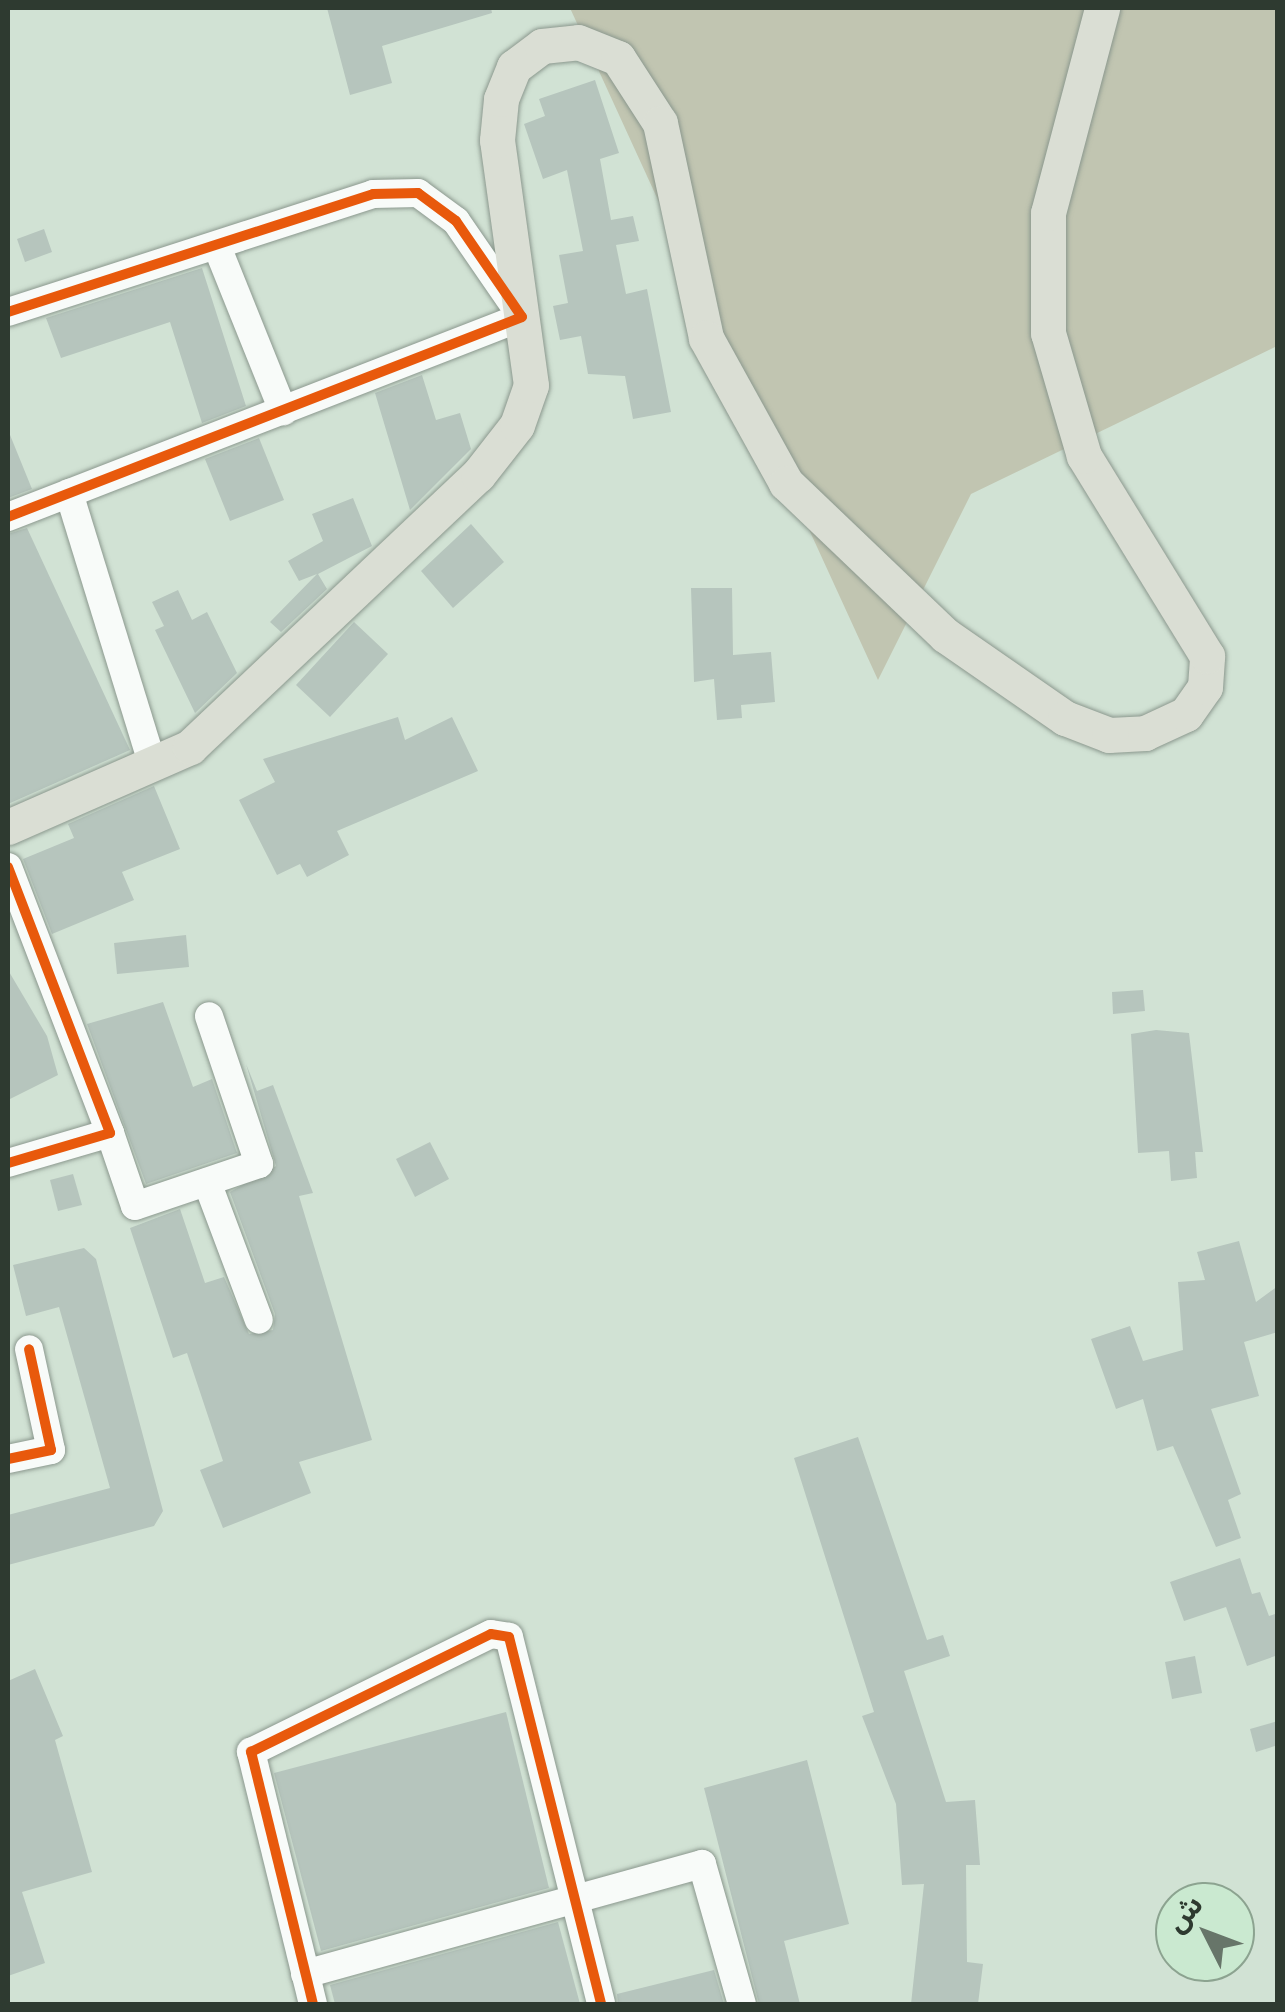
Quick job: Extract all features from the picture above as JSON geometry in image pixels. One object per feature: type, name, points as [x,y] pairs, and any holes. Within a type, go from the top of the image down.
[{"type":"main road","points":[[8,827],[190,747],[478,475],[517,425],[531,385],[497,140],[501,99],[514,67],[542,46],[578,42],[618,58],[654,111],[706,338],[786,482],[945,636],[1066,718],[1109,736],[1146,733],[1186,714],[1205,687],[1207,656],[1084,456],[1046,315],[1048,213],[1102,8]]},
{"type":"street","points":[[8,312],[218,249],[373,194],[418,193],[456,221],[522,317],[8,517]]},
{"type":"street","points":[[218,249],[283,411]]},
{"type":"street","points":[[69,493],[153,766]]},
{"type":"street","points":[[8,867],[135,1206],[259,1164],[209,1016]]},
{"type":"street","points":[[8,1164],[110,1133]]},
{"type":"street","points":[[207,1182],[259,1320]]},
{"type":"street","points":[[8,1459],[51,1450],[28,1349]]},
{"type":"street","points":[[313,2004],[251,1752],[491,1634],[509,1636],[601,2004]]},
{"type":"street","points":[[306,1974],[702,1864],[742,2004]]},
{"type":"green space","points":[[570,8],[1277,8],[1277,346],[971,494],[878,680]]},
{"type":"building","points":[[327,8],[491,8],[492,13],[382,46],[392,83],[350,95]]},
{"type":"building","points":[[595,80],[619,153],[600,159],[611,220],[633,216],[639,241],[616,245],[626,294],[647,289],[671,412],[633,419],[625,376],[588,374],[581,336],[560,340],[553,306],[568,303],[559,255],[583,251],[567,170],[543,179],[524,124],[545,116],[539,99]]},
{"type":"building","points":[[44,229],[52,252],[25,262],[17,239]]},
{"type":"building","points":[[202,268],[246,406],[202,423],[170,322],[61,358],[46,318]]},
{"type":"building","points":[[422,375],[436,420],[460,413],[471,449],[410,510],[375,393]]},
{"type":"building","points":[[8,430],[32,489],[8,498]]},
{"type":"building","points":[[259,438],[284,500],[230,521],[205,459]]},
{"type":"building","points":[[353,498],[372,546],[318,574],[327,589],[281,632],[270,622],[317,574],[299,581],[288,561],[323,541],[312,514]]},
{"type":"building","points":[[471,524],[504,562],[453,608],[421,571]]},
{"type":"building","points":[[27,528],[130,750],[8,804],[8,534]]},
{"type":"building","points":[[691,588],[732,588],[733,655],[771,652],[775,702],[741,705],[742,718],[717,720],[714,679],[694,682]]},
{"type":"building","points":[[178,590],[192,620],[207,612],[237,673],[195,713],[155,630],[164,626],[152,602]]},
{"type":"building","points":[[354,622],[388,654],[330,717],[296,685]]},
{"type":"building","points":[[398,717],[405,740],[452,717],[478,771],[337,831],[349,855],[307,877],[300,864],[277,875],[239,800],[275,782],[263,759]]},
{"type":"building","points":[[154,786],[180,849],[122,872],[134,900],[52,934],[23,859],[74,838],[68,824]]},
{"type":"building","points":[[186,935],[189,967],[117,974],[114,943]]},
{"type":"building","points":[[8,970],[47,1036],[58,1075],[8,1100]]},
{"type":"building","points":[[1143,990],[1145,1011],[1113,1014],[1112,992]]},
{"type":"building","points":[[163,1002],[193,1087],[212,1079],[237,1153],[146,1184],[87,1024]]},
{"type":"building","points":[[1156,1030],[1189,1033],[1203,1152],[1195,1152],[1197,1178],[1171,1181],[1169,1151],[1138,1153],[1131,1034]]},
{"type":"building","points":[[246,1064],[257,1091],[273,1085],[313,1193],[299,1196],[372,1440],[299,1462],[311,1493],[223,1528],[200,1470],[223,1461],[187,1353],[173,1358],[130,1228],[180,1209],[205,1283],[224,1277],[249,1334],[273,1330],[275,1314],[230,1192],[276,1166]]},
{"type":"building","points":[[430,1142],[449,1179],[415,1197],[396,1159]]},
{"type":"building","points":[[73,1174],[82,1205],[58,1211],[50,1180]]},
{"type":"building","points":[[1239,1241],[1256,1302],[1278,1286],[1278,1332],[1244,1342],[1259,1396],[1211,1409],[1241,1494],[1228,1500],[1241,1538],[1216,1547],[1173,1446],[1157,1451],[1143,1399],[1116,1409],[1091,1339],[1130,1326],[1143,1361],[1183,1350],[1178,1282],[1205,1280],[1197,1252]]},
{"type":"building","points":[[84,1248],[96,1259],[163,1511],[154,1526],[8,1565],[8,1515],[110,1488],[59,1307],[26,1316],[13,1265]]},
{"type":"building","points":[[858,1437],[927,1640],[943,1635],[950,1656],[904,1671],[946,1802],[975,1800],[980,1865],[966,1865],[967,1962],[983,1964],[978,2004],[911,2004],[924,1884],[902,1885],[896,1804],[862,1716],[874,1712],[794,1458]]},
{"type":"building","points":[[1240,1558],[1252,1594],[1260,1592],[1269,1616],[1278,1613],[1278,1655],[1247,1666],[1226,1607],[1184,1621],[1170,1582]]},
{"type":"building","points":[[1195,1656],[1202,1693],[1172,1699],[1165,1662]]},
{"type":"building","points":[[35,1669],[63,1736],[55,1740],[92,1872],[22,1892],[45,1963],[8,1976],[8,1681]]},
{"type":"building","points":[[506,1712],[549,1888],[321,1951],[274,1773]]},
{"type":"building","points":[[1278,1721],[1278,1745],[1256,1752],[1250,1729]]},
{"type":"building","points":[[807,1760],[849,1924],[784,1941],[800,2004],[759,2004],[704,1788]]},
{"type":"building","points":[[558,1922],[580,2004],[335,2004],[330,1985]]},
{"type":"building","points":[[714,1970],[724,2004],[618,2004],[617,1994]]},
{"type":"cycle path","points":[[8,312],[373,194],[418,193],[456,221],[522,317],[8,517]]},
{"type":"cycle path","points":[[8,867],[110,1133],[8,1163]]},
{"type":"cycle path","points":[[8,1459],[51,1450],[29,1349]]},
{"type":"cycle path","points":[[313,2004],[251,1752],[491,1634],[509,1637],[601,2004]]}]
